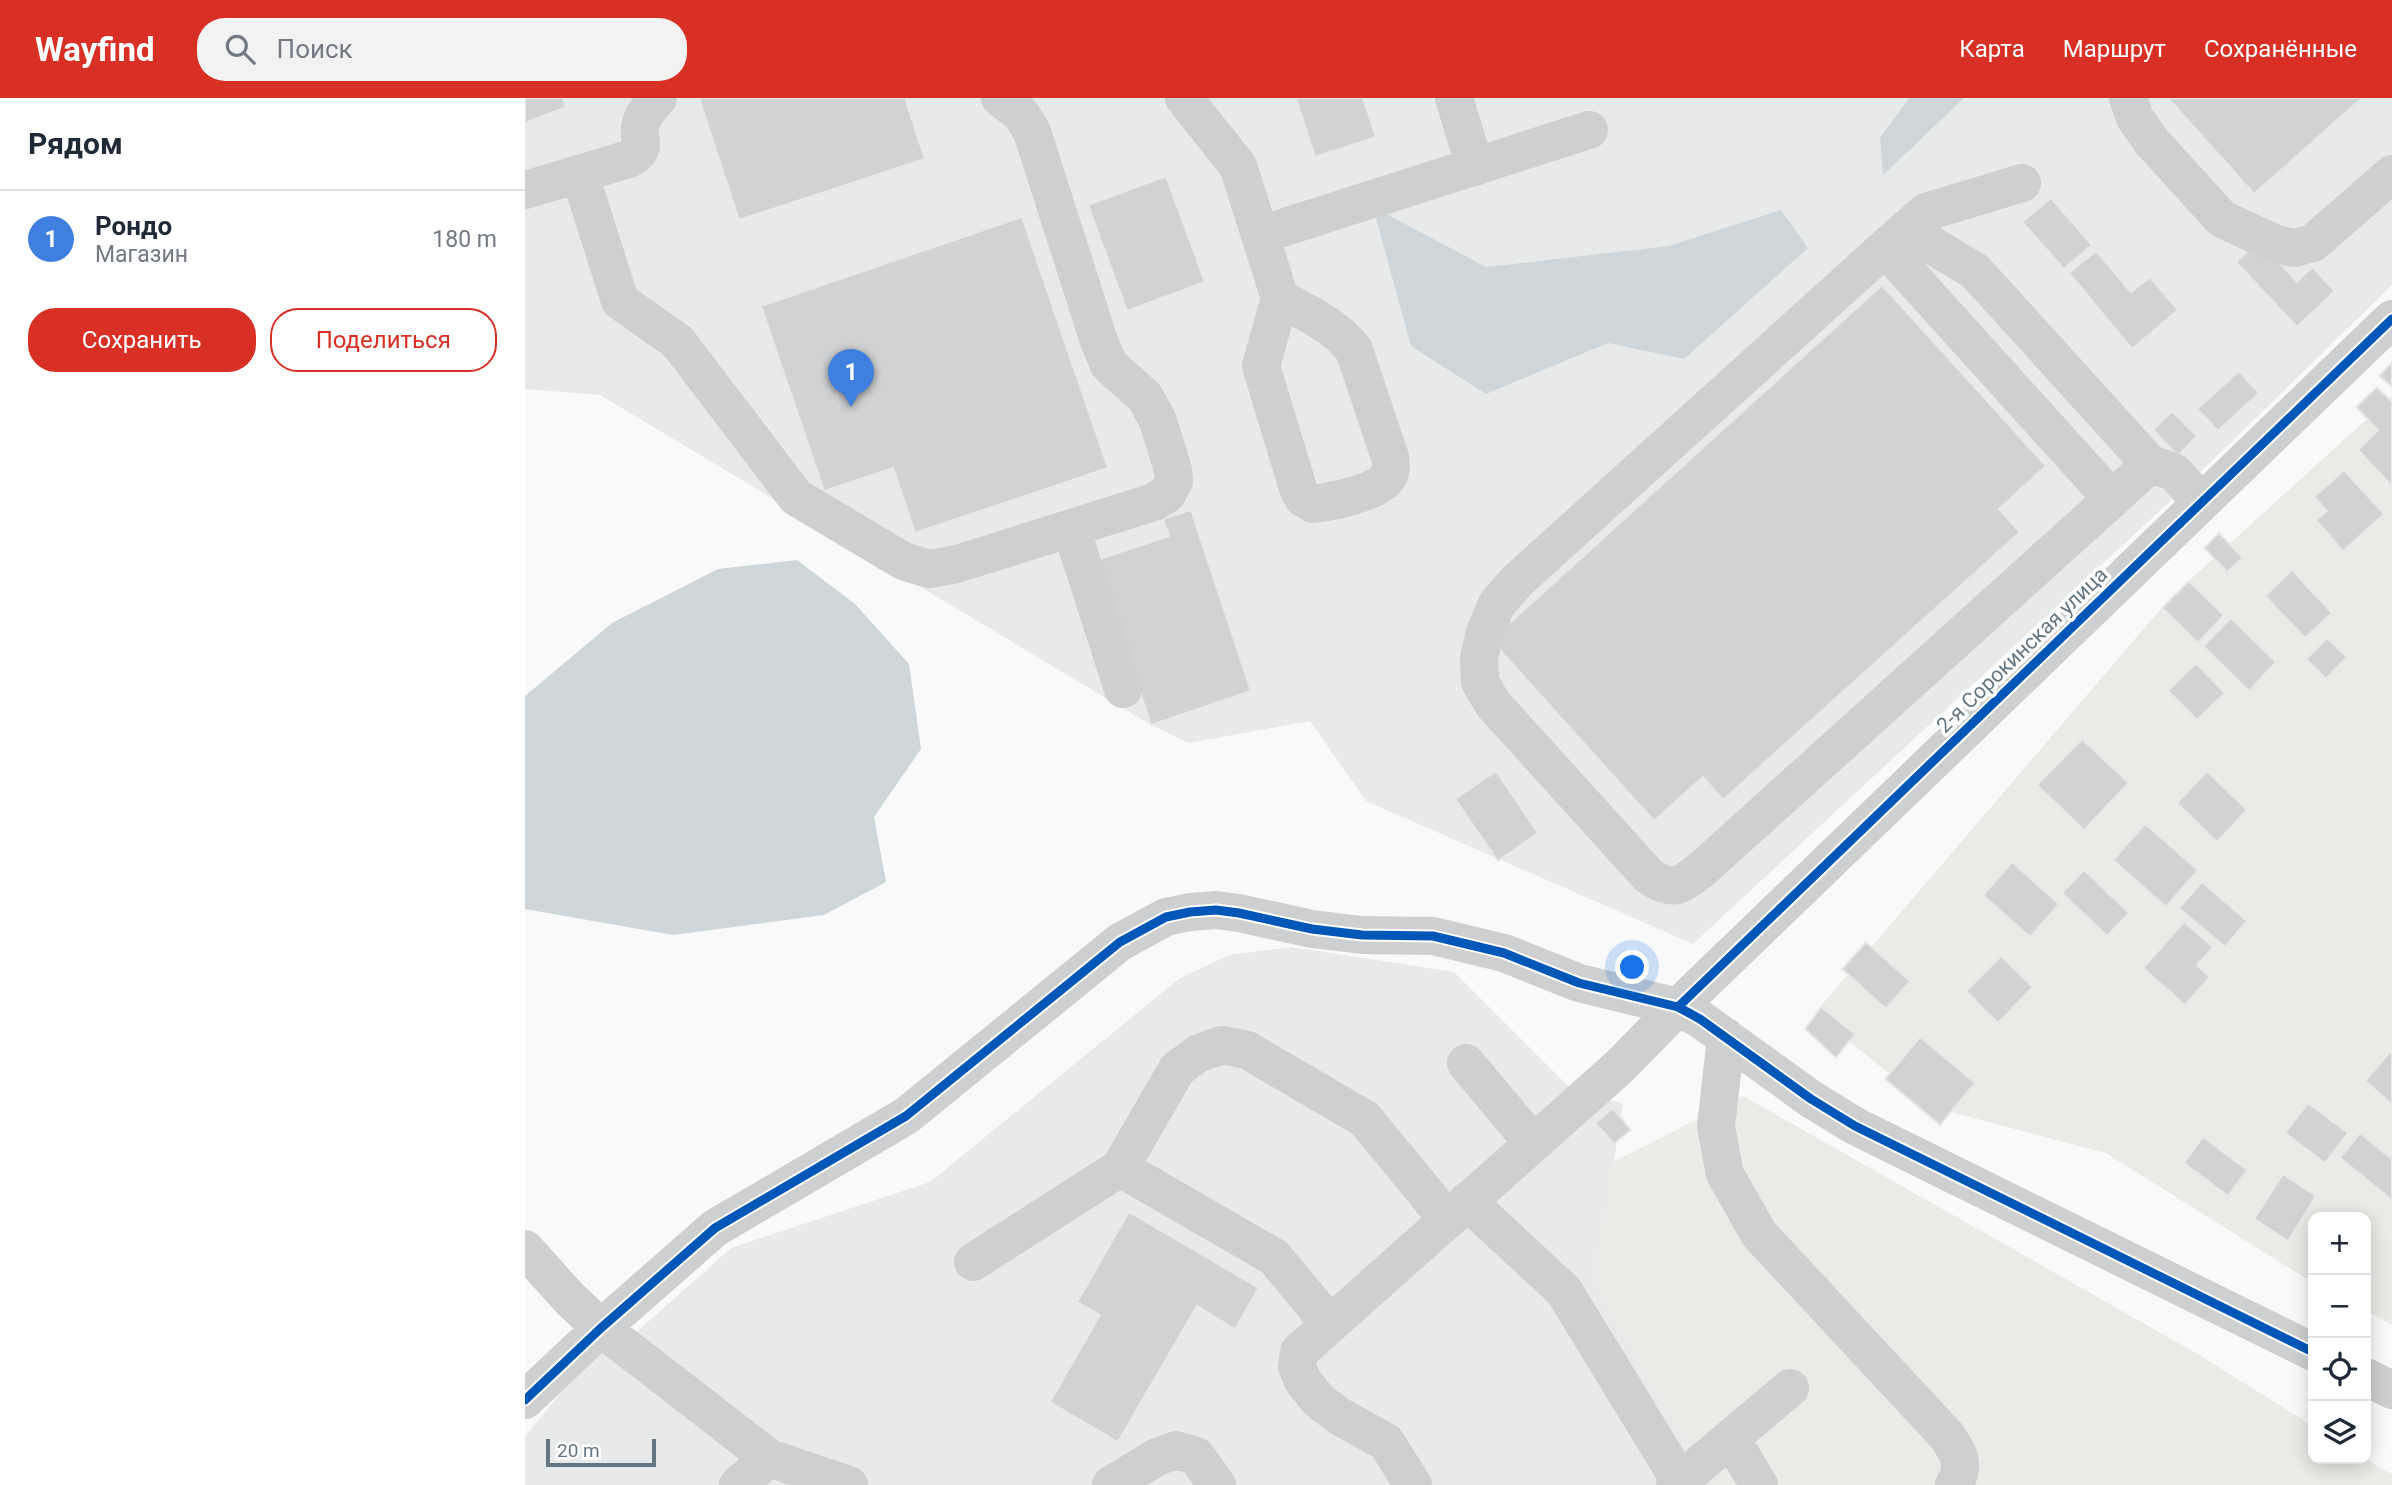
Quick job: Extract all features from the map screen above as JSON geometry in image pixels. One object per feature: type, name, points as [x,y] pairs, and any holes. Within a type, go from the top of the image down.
[{"type":"street","points":[[525,190],[580,175],[638,154],[642,148],[640,125],[658,98]]},
{"type":"street","points":[[580,175],[620,301],[678,342],[796,497],[903,561],[929,569],[957,564],[1154,502],[1167,494],[1174,481],[1158,421],[1145,397],[1109,365],[1099,341],[1032,132],[1021,114],[1000,98]]},
{"type":"street","points":[[1184,98],[1238,166],[1280,298],[1261,366],[1298,488],[1303,498],[1313,504],[1328,503],[1372,489],[1386,481],[1392,469],[1354,349],[1344,336],[1331,327],[1280,298]]},
{"type":"street","points":[[1454,98],[1475,167]]},
{"type":"street","points":[[2127,98],[2135,118],[2152,142],[2222,219],[2276,244],[2294,247],[2313,243],[2392,174]]},
{"type":"street","points":[[1260,235],[1589,130]]},
{"type":"street","points":[[2022,183],[1926,212],[1517,581],[1497,604],[1485,632],[1479,658],[1480,682],[1493,704],[1648,875],[1663,886],[1683,884],[2150,464]]},
{"type":"street","points":[[1895,239],[1975,271],[2150,464],[2174,472],[2201,502]]},
{"type":"street","points":[[1895,239],[2112,499]]},
{"type":"street","name":"2-я Сорокинская улица","points":[[1413,1485],[1386,1442],[1339,1416],[1318,1400],[1303,1381],[1297,1367],[1299,1352],[1619,1067],[2392,319]]},
{"type":"street","points":[[1072,528],[1123,689]]},
{"type":"street","points":[[525,1400],[601,1328],[715,1228],[906,1116],[1120,942],[1166,917],[1190,912],[1216,911],[1349,933],[1433,936],[1504,953],[1579,983],[1678,1007],[1726,1037],[1811,1099],[1855,1126],[2308,1350]]},
{"type":"street","points":[[1726,1037],[1716,1126],[1725,1174],[1759,1234],[1947,1436],[1960,1454],[1960,1474],[1954,1485]]},
{"type":"street","points":[[973,1262],[1119,1168],[1177,1069],[1199,1053],[1222,1045],[1247,1050],[1365,1119],[1457,1210],[1564,1291],[1678,1483],[1790,1388]]},
{"type":"street","points":[[1466,1063],[1533,1143]]},
{"type":"street","points":[[1119,1168],[1274,1257],[1329,1323]]},
{"type":"street","points":[[525,1249],[601,1328],[769,1458],[849,1485]]},
{"type":"street","points":[[2371,1380],[2392,1390]]},
{"type":"street","points":[[1731,1439],[1759,1485]]},
{"type":"street","points":[[1111,1485],[1157,1457],[1176,1450],[1196,1456],[1217,1485]]},
{"type":"street","points":[[738,1485],[769,1458]]},
{"type":"shaded area","points":[[525,98],[2392,98],[2392,285],[2179,493],[1693,944],[1366,801],[1310,721],[1189,743],[1151,725],[600,395],[525,389]]},
{"type":"shaded area","points":[[1909,98],[1964,98],[1883,175],[1880,138]]},
{"type":"shaded area","points":[[1373,207],[1486,267],[1669,246],[1781,210],[1808,248],[1684,359],[1608,343],[1486,394],[1411,346]]},
{"type":"shaded area","points":[[2392,396],[2392,1325],[2371,1314],[2371,1212],[2308,1212],[2308,1280],[2106,1153],[1932,1107],[1814,1014],[2171,597]]},
{"type":"shaded area","points":[[797,560],[855,604],[909,664],[921,749],[874,817],[886,882],[824,915],[673,935],[525,909],[525,696],[612,623],[718,569]]},
{"type":"shaded area","points":[[1292,947],[1454,972],[1569,1087],[1623,1104],[1595,1282],[1712,1485],[525,1485],[525,1437],[577,1372],[602,1353],[631,1337],[731,1248],[930,1182],[1180,978],[1229,955]]},
{"type":"shaded area","points":[[1743,1096],[2196,1353],[2308,1423],[2308,1464],[2371,1462],[2392,1475],[2392,1485],[1712,1485],[1595,1282],[1613,1162]]},
{"type":"building","points":[[525,98],[563,98],[566,107],[525,123]]},
{"type":"building","points":[[699,98],[905,98],[925,159],[739,220]]},
{"type":"building","points":[[1296,98],[1363,98],[1376,137],[1315,157]]},
{"type":"building","points":[[2168,98],[2362,98],[2254,194]]},
{"type":"building","points":[[1166,176],[1205,282],[1127,311],[1088,205]]},
{"type":"building","points":[[2051,198],[2092,245],[2064,269],[2022,222]]},
{"type":"building","points":[[1022,217],[1108,468],[915,533],[893,468],[824,491],[761,306]]},
{"type":"building","points":[[2259,240],[2297,282],[2312,267],[2335,291],[2297,327],[2236,262]]},
{"type":"building","points":[[2096,251],[2131,292],[2150,277],[2178,310],[2132,349],[2069,273]]},
{"type":"building","points":[[1882,285],[2046,466],[1999,509],[2020,532],[1723,800],[1703,777],[1654,821],[1491,640]]},
{"type":"building","points":[[2392,362],[2392,387],[2379,376]]},
{"type":"building","points":[[2239,371],[2259,393],[2218,431],[2197,409]]},
{"type":"building","points":[[2377,387],[2392,402],[2392,486],[2358,450],[2378,430],[2356,407]]},
{"type":"building","points":[[2172,411],[2197,436],[2178,456],[2153,430]]},
{"type":"building","points":[[2344,470],[2384,514],[2343,551],[2316,520],[2327,511],[2314,497]]},
{"type":"building","points":[[1191,510],[1251,691],[1151,725],[1096,560],[1169,536],[1163,519]]},
{"type":"building","points":[[2219,533],[2243,558],[2227,572],[2204,548]]},
{"type":"building","points":[[2292,570],[2332,613],[2305,638],[2265,596]]},
{"type":"building","points":[[2189,581],[2224,615],[2198,643],[2162,608]]},
{"type":"building","points":[[2231,618],[2276,662],[2249,691],[2203,646]]},
{"type":"building","points":[[2327,638],[2347,657],[2326,679],[2306,659]]},
{"type":"building","points":[[2196,663],[2225,693],[2197,720],[2168,691]]},
{"type":"building","points":[[2082,739],[2129,783],[2084,830],[2037,785]]},
{"type":"building","points":[[1496,771],[1538,833],[1498,861],[1455,799]]},
{"type":"building","points":[[2207,771],[2247,810],[2217,842],[2177,803]]},
{"type":"building","points":[[2145,824],[2198,870],[2166,907],[2113,860]]},
{"type":"building","points":[[2012,862],[2059,904],[2030,937],[1983,895]]},
{"type":"building","points":[[2084,870],[2129,913],[2107,936],[2062,893]]},
{"type":"building","points":[[2202,882],[2247,921],[2225,947],[2179,908]]},
{"type":"building","points":[[2184,922],[2213,947],[2197,965],[2210,977],[2185,1005],[2143,968]]},
{"type":"building","points":[[1866,942],[1910,981],[1886,1009],[1842,969]]},
{"type":"building","points":[[2001,956],[2033,987],[1998,1023],[1966,991]]},
{"type":"building","points":[[1821,1007],[1855,1034],[1836,1058],[1805,1029]]},
{"type":"building","points":[[1920,1037],[1975,1083],[1940,1125],[1885,1079]]},
{"type":"building","points":[[2392,1050],[2392,1104],[2365,1081]]},
{"type":"building","points":[[2308,1103],[2348,1133],[2325,1163],[2285,1133]]},
{"type":"building","points":[[1613,1108],[1631,1130],[1614,1144],[1595,1123]]},
{"type":"building","points":[[2360,1133],[2392,1159],[2392,1200],[2340,1158]]},
{"type":"building","points":[[2203,1137],[2247,1170],[2228,1196],[2184,1163]]},
{"type":"building","points":[[2283,1174],[2316,1196],[2288,1241],[2254,1219]]},
{"type":"building","points":[[1129,1212],[1259,1288],[1235,1329],[1197,1306],[1118,1442],[1050,1402],[1100,1315],[1077,1302]]},
{"type":"cycle path","points":[[1678,1007],[2392,319]]},
{"type":"cycle path","points":[[525,1400],[601,1328],[715,1228],[906,1116],[1120,942],[1166,917],[1216,910],[1312,929],[1362,935],[1433,936],[1504,953],[1579,983],[1678,1007],[1700,1019],[1811,1099],[1855,1126],[2308,1350]]},
{"type":"place","name":"Рондо","points":[[851,407]]}]
